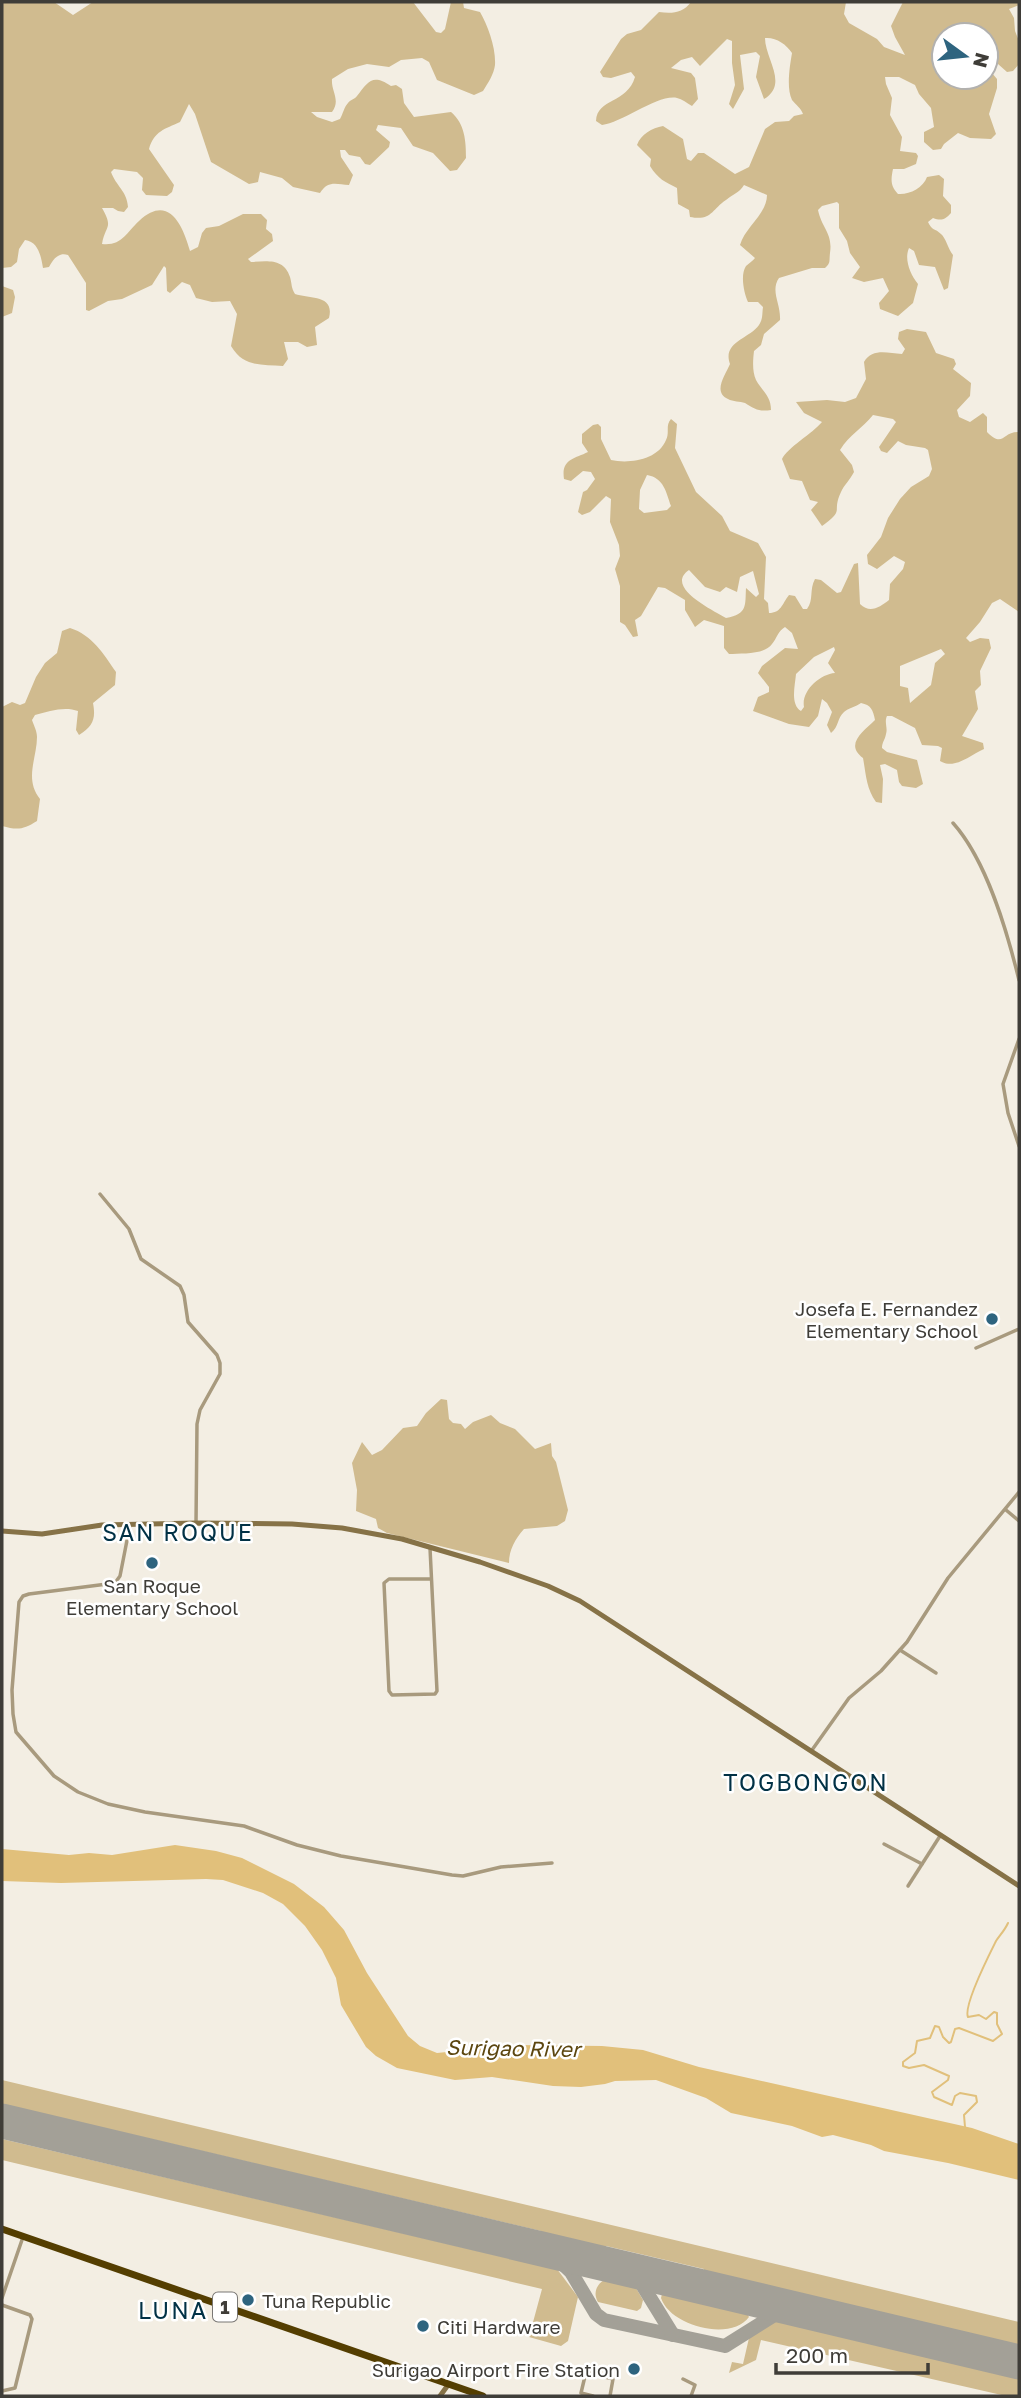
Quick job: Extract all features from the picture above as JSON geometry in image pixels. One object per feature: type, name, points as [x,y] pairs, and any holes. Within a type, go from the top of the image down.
[{"type":"highway","name":"1","points":[[2,2229],[483,2396]]},
{"type":"street","points":[[953,823],[965,838],[1003,919],[1019,980]]},
{"type":"street","points":[[1019,1039],[1003,1083],[1008,1113],[1019,1146]]},
{"type":"street","points":[[100,1194],[129,1229],[141,1259],[183,1290],[188,1322],[213,1349],[220,1363],[220,1374],[200,1410],[197,1424],[196,1523]]},
{"type":"street","points":[[976,1348],[1019,1328]]},
{"type":"street","points":[[811,1752],[849,1698],[900,1650],[948,1578],[1019,1492]]},
{"type":"street","points":[[1006,1510],[1019,1521]]},
{"type":"street","points":[[2,1531],[42,1534],[102,1525],[196,1523],[317,1526],[364,1531],[430,1547],[522,1576],[580,1601],[1019,1886]]},
{"type":"street","points":[[130,1525],[120,1576],[115,1583],[23,1595],[19,1602],[12,1690],[14,1725],[20,1739],[62,1783],[98,1800],[122,1807],[164,1816],[244,1826],[311,1850],[387,1864],[463,1876],[501,1867],[552,1863]]},
{"type":"street","points":[[430,1547],[438,1691],[435,1694],[392,1695],[389,1691],[384,1583],[389,1579],[430,1579]]},
{"type":"street","points":[[900,1650],[936,1673]]},
{"type":"street","points":[[908,1886],[940,1836]]},
{"type":"street","points":[[884,1843],[922,1864]]},
{"type":"street","points":[[2,2298],[23,2237]]},
{"type":"street","points":[[2,2305],[30,2315],[32,2319],[15,2388],[2,2391]]},
{"type":"street","points":[[593,2396],[580,2393],[586,2372],[614,2381],[610,2396]]},
{"type":"street","points":[[683,2379],[695,2385],[691,2396]]},
{"type":"street","points":[[440,2396],[449,2385]]},
{"type":"shaded area","points":[[2,2],[54,2],[73,15],[93,2],[413,2],[436,32],[441,33],[445,29],[451,2],[463,2],[464,8],[480,12],[493,44],[495,65],[483,91],[474,95],[437,80],[429,62],[422,58],[401,60],[389,67],[367,64],[348,69],[332,79],[336,100],[332,112],[311,112],[332,122],[340,119],[350,101],[371,81],[379,80],[391,86],[396,85],[402,89],[404,103],[414,117],[451,112],[456,117],[464,133],[466,152],[466,158],[457,170],[450,171],[433,153],[413,146],[401,128],[378,125],[376,130],[390,142],[389,147],[370,165],[365,164],[360,157],[340,150],[341,157],[353,175],[349,185],[329,184],[320,193],[293,187],[282,178],[260,172],[258,182],[249,184],[211,162],[189,104],[180,122],[157,134],[149,149],[174,185],[172,192],[167,196],[146,195],[142,190],[143,178],[137,172],[114,169],[111,172],[126,197],[128,207],[124,212],[102,208],[108,224],[102,244],[119,241],[139,221],[159,210],[173,216],[179,223],[190,251],[198,247],[206,228],[219,226],[243,214],[261,214],[267,220],[266,229],[272,234],[273,241],[248,259],[251,262],[269,261],[284,266],[295,294],[325,301],[330,310],[329,318],[315,327],[317,345],[307,347],[298,342],[284,342],[288,359],[283,366],[261,365],[242,358],[231,346],[237,314],[230,301],[212,302],[196,298],[190,285],[182,282],[170,293],[167,291],[164,266],[152,285],[89,311],[86,310],[86,283],[68,255],[59,256],[49,267],[43,268],[36,247],[25,240],[19,249],[17,262],[11,267],[2,268]]},
{"type":"shaded area","points":[[691,2],[846,2],[844,14],[849,23],[877,39],[884,47],[905,55],[891,26],[903,2],[1019,2],[1019,5],[1009,9],[1019,41],[1019,64],[1013,71],[1007,72],[1000,66],[1000,21],[930,21],[930,91],[996,91],[989,114],[996,134],[991,139],[970,138],[958,133],[941,149],[933,150],[924,142],[924,132],[934,127],[931,108],[915,85],[899,77],[885,77],[892,98],[890,115],[902,137],[900,151],[916,153],[918,156],[916,164],[904,169],[893,169],[892,185],[898,194],[907,193],[919,187],[927,177],[939,175],[944,179],[943,196],[951,205],[951,213],[943,219],[933,218],[928,222],[943,236],[953,255],[948,288],[944,290],[935,267],[919,265],[914,251],[909,248],[909,266],[918,284],[913,303],[898,316],[880,309],[879,303],[889,291],[883,278],[864,282],[852,278],[860,267],[850,253],[839,228],[839,204],[837,202],[822,206],[818,210],[829,236],[829,263],[825,268],[812,268],[779,278],[776,293],[780,320],[764,334],[761,345],[754,351],[755,377],[768,397],[771,410],[760,410],[730,400],[721,392],[723,378],[730,364],[730,351],[755,330],[762,319],[763,307],[758,302],[748,302],[743,284],[744,270],[755,258],[740,245],[760,214],[767,195],[744,185],[711,214],[690,217],[689,210],[678,204],[677,188],[656,174],[650,166],[651,159],[637,145],[647,132],[663,126],[683,139],[687,159],[691,161],[698,153],[704,153],[735,174],[749,167],[765,129],[775,122],[789,121],[794,116],[803,114],[790,95],[792,53],[780,42],[765,38],[775,86],[764,99],[756,77],[760,56],[756,52],[740,55],[744,89],[733,109],[729,104],[735,85],[732,41],[727,39],[700,66],[692,57],[681,60],[671,68],[691,73],[695,78],[698,99],[692,106],[679,99],[669,98],[610,123],[602,125],[596,121],[601,108],[626,92],[635,77],[631,72],[611,78],[603,77],[600,72],[621,39],[641,30],[659,12],[677,12]]},
{"type":"shaded area","points":[[2,286],[13,290],[15,297],[12,313],[2,317]]},
{"type":"shaded area","points":[[907,329],[926,332],[936,353],[954,359],[956,364],[953,369],[971,383],[970,396],[957,410],[959,417],[970,422],[983,413],[987,417],[987,432],[997,439],[1019,432],[1019,612],[1000,599],[992,603],[966,638],[970,642],[980,638],[989,639],[991,648],[980,671],[981,685],[975,691],[978,709],[962,736],[983,743],[984,749],[957,763],[940,761],[942,748],[922,745],[915,728],[887,716],[882,748],[887,752],[917,760],[923,784],[916,788],[902,786],[897,770],[885,764],[880,765],[883,779],[882,803],[876,802],[870,791],[863,758],[855,748],[861,733],[875,720],[869,707],[861,703],[846,711],[831,733],[827,725],[832,712],[822,699],[818,716],[809,727],[789,724],[753,711],[758,697],[769,692],[769,687],[758,673],[762,666],[785,648],[798,649],[792,633],[785,627],[764,650],[729,654],[724,648],[724,626],[704,620],[695,627],[685,610],[685,600],[665,588],[658,587],[641,616],[635,620],[638,636],[633,637],[620,622],[620,586],[615,569],[620,556],[619,545],[610,522],[611,499],[606,496],[590,512],[582,515],[578,512],[583,492],[595,479],[591,472],[583,471],[571,481],[564,479],[564,472],[570,461],[588,452],[582,443],[582,434],[593,425],[598,424],[601,427],[601,439],[611,460],[626,461],[642,459],[657,452],[666,440],[671,419],[677,424],[675,448],[696,492],[722,516],[730,531],[758,543],[766,557],[764,599],[768,603],[769,613],[779,610],[789,595],[795,596],[803,609],[807,609],[815,579],[821,580],[837,593],[841,592],[854,564],[858,563],[860,604],[867,609],[879,607],[889,600],[890,584],[903,569],[905,562],[894,556],[877,569],[868,564],[867,555],[881,537],[888,518],[900,499],[911,487],[929,476],[932,469],[928,450],[898,441],[887,453],[881,451],[879,447],[896,422],[873,415],[840,450],[854,472],[841,492],[836,513],[822,526],[811,510],[818,502],[810,500],[802,481],[790,479],[782,459],[822,422],[804,413],[796,402],[845,402],[856,398],[866,379],[864,362],[867,358],[880,352],[902,354],[905,349],[898,339],[899,332]],"holes":[[[647,475],[657,479],[664,486],[671,506],[667,510],[644,513],[639,509],[640,490]],[[689,570],[705,587],[720,592],[726,587],[737,592],[740,577],[753,571],[759,594],[756,597],[746,588],[744,608],[738,614],[726,618],[686,591],[682,584],[683,577]],[[834,647],[828,663],[835,673],[823,676],[813,684],[805,695],[801,711],[794,699],[796,674],[814,657]],[[941,649],[945,654],[935,663],[931,685],[910,703],[908,688],[900,686],[900,666]]]},
{"type":"shaded area","points":[[70,628],[85,635],[102,652],[116,672],[115,685],[93,703],[92,722],[79,735],[76,730],[78,711],[62,709],[35,715],[32,720],[37,737],[32,776],[40,799],[37,821],[20,828],[2,826],[2,707],[12,702],[20,705],[25,703],[36,677],[45,663],[57,653],[62,631]]},
{"type":"shaded area","points":[[441,1399],[447,1400],[449,1419],[453,1423],[461,1424],[465,1429],[473,1422],[491,1415],[500,1423],[515,1429],[535,1449],[551,1443],[552,1456],[556,1462],[568,1510],[565,1521],[557,1526],[524,1529],[513,1545],[509,1563],[387,1533],[378,1528],[376,1519],[356,1511],[357,1490],[352,1463],[362,1442],[372,1455],[382,1450],[403,1428],[417,1426]]},
{"type":"shaded area","points":[[2,2080],[1019,2322],[1019,2347],[606,2246],[604,2251],[540,2236],[541,2231],[2,2104]]},
{"type":"shaded area","points":[[2,2139],[533,2264],[535,2260],[544,2262],[544,2266],[557,2269],[578,2297],[568,2341],[561,2346],[529,2337],[542,2289],[2,2160]]},
{"type":"shaded area","points":[[604,2280],[636,2288],[643,2300],[641,2308],[637,2311],[598,2302],[596,2290]]},
{"type":"shaded area","points":[[662,2294],[745,2310],[749,2317],[740,2325],[729,2329],[702,2327],[676,2316],[667,2308],[661,2298]]},
{"type":"shaded area","points":[[781,2318],[1016,2374],[1019,2361],[1019,2396],[1006,2396],[761,2340],[756,2360],[729,2373],[732,2362],[743,2364],[749,2338]]},
{"type":"water","name":"Surigao River","points":[[175,1845],[242,1858],[294,1884],[324,1907],[344,1930],[367,1973],[408,2036],[420,2046],[437,2053],[516,2045],[602,2046],[643,2050],[699,2067],[972,2128],[1019,2144],[1019,2180],[884,2151],[833,2135],[822,2137],[792,2126],[731,2113],[706,2098],[656,2080],[615,2081],[581,2087],[553,2086],[492,2077],[455,2080],[397,2068],[366,2047],[341,2005],[336,1978],[322,1950],[305,1926],[283,1904],[263,1893],[223,1880],[206,1879],[61,1883],[2,1881],[2,1849],[69,1855],[112,1855]]},
{"type":"waterway","points":[[965,2127],[964,2115],[977,2102],[976,2096],[960,2093],[955,2096],[952,2105],[934,2097],[932,2092],[948,2080],[949,2076],[924,2065],[909,2068],[903,2066],[903,2062],[915,2053],[917,2041],[930,2038],[935,2026],[939,2027],[949,2043],[955,2029],[959,2028],[993,2041],[1002,2034],[997,2024],[997,2013],[994,2012],[986,2019],[979,2015],[968,2017],[967,2011],[983,1968],[1008,1923]]},
{"type":"taxiway","points":[[548,2250],[571,2272],[596,2314],[604,2320],[725,2346],[787,2307]]},
{"type":"taxiway","points":[[633,2270],[673,2335]]},
{"type":"runway","points":[[2,2121],[1019,2362]]},
{"type":"place","name":"Josefa E. Fernandez Elementary School","points":[[992,1319]]},
{"type":"place","name":"San Roque Elementary School","points":[[152,1563]]},
{"type":"place","name":"Tuna Republic","points":[[248,2300]]},
{"type":"place","name":"Citi Hardware","points":[[423,2326]]},
{"type":"place","name":"Surigao Airport Fire Station","points":[[634,2369]]},
{"type":"district","name":"SAN ROQUE","points":[[178,1532]]},
{"type":"district","name":"TOGBONGON","points":[[806,1782]]},
{"type":"district","name":"LUNA","points":[[173,2310]]}]
